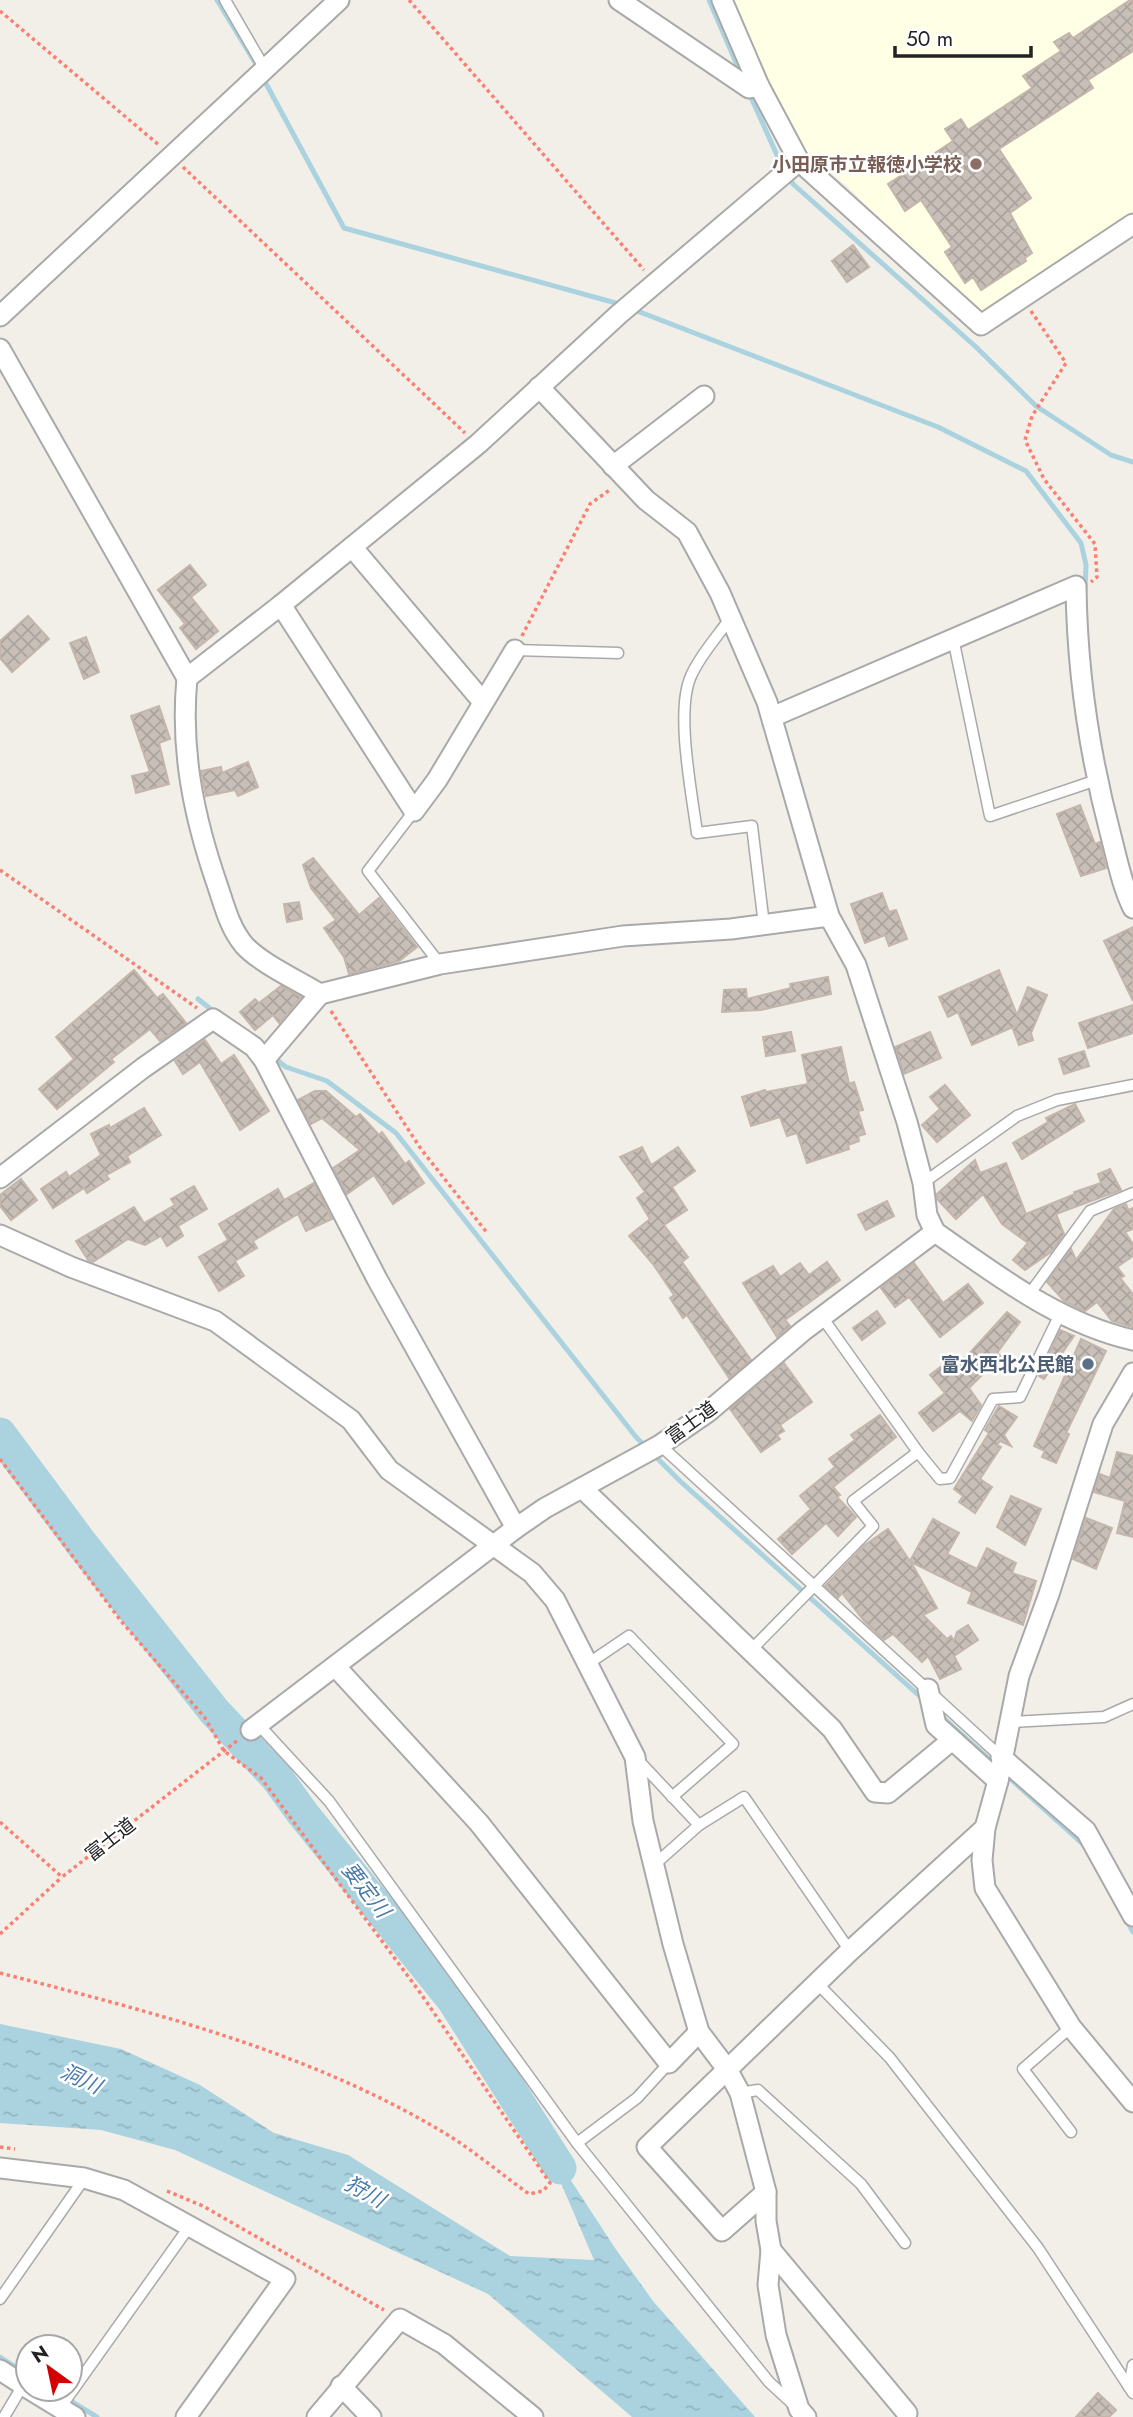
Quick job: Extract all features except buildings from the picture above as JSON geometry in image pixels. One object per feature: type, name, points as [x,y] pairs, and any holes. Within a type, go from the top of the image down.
[{"type":"street","points":[[0,316],[266,71],[322,10],[339,0]]},
{"type":"street","points":[[619,0],[749,88],[759,86]]},
{"type":"street","points":[[722,0],[759,86],[799,160],[981,325],[1133,224]]},
{"type":"street","points":[[187,678],[478,444],[655,282],[799,160]]},
{"type":"street","points":[[0,349],[187,678],[183,722],[189,782],[203,844],[233,931],[247,948],[320,994]]},
{"type":"street","points":[[539,387],[620,472],[687,532],[731,617],[772,717],[830,916],[856,965],[923,1183],[927,1215],[935,1232],[1027,1297],[1105,1334],[1133,1340]]},
{"type":"street","points":[[620,472],[704,396]]},
{"type":"street","points":[[352,547],[483,702]]},
{"type":"street","points":[[772,717],[1076,586],[1077,646],[1097,780],[1133,908]]},
{"type":"street","points":[[281,605],[414,811],[437,780],[515,650]]},
{"type":"street","points":[[264,1060],[320,994],[440,964],[623,936],[764,925],[830,916]]},
{"type":"street","points":[[0,1178],[213,1019],[254,1047],[264,1060],[377,1279],[516,1528]]},
{"type":"street","name":"富士道","points":[[254,1727],[516,1528],[660,1445],[708,1412],[822,1317],[935,1232]]},
{"type":"street","points":[[0,1235],[71,1267],[215,1321],[351,1420],[389,1470],[532,1573],[555,1600],[635,1757],[639,1798],[654,1865],[699,2032],[727,2069],[740,2093],[766,2192],[766,2221],[771,2250],[768,2285],[776,2335],[802,2413]]},
{"type":"street","points":[[1133,1373],[1103,1424],[1094,1447],[1049,1594],[1019,1676],[998,1781],[985,1828],[982,1860],[985,1888],[1071,2027],[1133,2102]]},
{"type":"street","points":[[582,1488],[832,1729],[875,1793],[888,1793],[952,1740]]},
{"type":"street","points":[[335,1666],[471,1814],[669,2063],[699,2032]]},
{"type":"street","points":[[928,1689],[936,1725],[998,1781]]},
{"type":"street","points":[[1001,1757],[1086,1831],[1133,1916]]},
{"type":"street","points":[[766,2192],[722,2231],[647,2147],[850,1951],[985,1828]]},
{"type":"street","points":[[0,2168],[84,2178],[124,2190],[285,2279],[186,2417]]},
{"type":"street","points":[[771,2250],[907,2413]]},
{"type":"street","points":[[317,2417],[400,2319],[444,2344],[533,2417]]},
{"type":"street","points":[[341,2386],[371,2417]]},
{"type":"lane","points":[[225,0],[266,71]]},
{"type":"lane","points":[[731,617],[690,677],[685,717],[687,756],[697,833],[752,826],[764,925]]},
{"type":"lane","points":[[953,637],[990,816],[1097,780]]},
{"type":"lane","points":[[515,650],[618,653]]},
{"type":"lane","points":[[414,811],[368,871],[440,964]]},
{"type":"lane","points":[[923,1183],[1017,1116],[1056,1100],[1133,1084]]},
{"type":"lane","points":[[1027,1297],[1090,1211],[1133,1193]]},
{"type":"lane","points":[[822,1317],[940,1479],[950,1478],[993,1399],[1020,1397],[1061,1312]]},
{"type":"lane","points":[[660,1445],[1001,1757]]},
{"type":"lane","points":[[751,1650],[811,1586],[873,1526],[853,1501],[918,1452]]},
{"type":"lane","points":[[589,1663],[629,1636],[733,1744],[671,1797]]},
{"type":"lane","points":[[1010,1722],[1104,1717],[1133,1704]]},
{"type":"lane","points":[[254,1727],[329,1801],[577,2143],[769,2382],[802,2413]]},
{"type":"lane","points":[[635,1757],[699,1825]]},
{"type":"lane","points":[[654,1865],[699,1825],[744,1797],[850,1951]]},
{"type":"lane","points":[[817,1983],[890,2059],[1038,2248],[1131,2390]]},
{"type":"lane","points":[[1071,2027],[1023,2069],[1071,2132]]},
{"type":"lane","points":[[577,2143],[637,2098],[669,2063]]},
{"type":"lane","points":[[740,2093],[758,2090],[861,2184],[905,2243]]},
{"type":"lane","points":[[0,2299],[84,2178]]},
{"type":"lane","points":[[68,2412],[189,2227]]},
{"type":"lane","points":[[1131,2390],[1133,2365]]},
{"type":"lane","points":[[4,2417],[15,2403]]},
{"type":"path","points":[[409,0],[655,282]]},
{"type":"path","points":[[0,12],[171,156],[478,444]]},
{"type":"path","points":[[1021,298],[1066,363],[1024,433],[1044,479],[1094,544],[1097,577],[1076,586]]},
{"type":"path","points":[[515,650],[590,504],[620,472]]},
{"type":"path","points":[[0,870],[213,1019]]},
{"type":"path","points":[[320,994],[421,1149],[488,1234]]},
{"type":"path","points":[[0,1460],[121,1621],[205,1718],[224,1751],[261,1778],[419,1991],[546,2173],[550,2183],[543,2191],[529,2194],[445,2133],[284,2054],[112,2002],[0,1973]]},
{"type":"path","name":"富士道","points":[[0,1934],[62,1877],[224,1751]]},
{"type":"path","points":[[0,1822],[62,1877]]},
{"type":"shaded area","name":"小田原市立報徳小学校","points":[[728,0],[1133,0],[1133,218],[989,311],[975,310],[963,302],[848,187],[792,140]]},
{"type":"water","points":[[0,2024],[121,2049],[200,2085],[274,2133],[348,2155],[510,2256],[594,2260],[538,2130],[653,2301],[755,2417],[632,2417],[488,2294],[175,2150],[101,2130],[0,2123]]},
{"type":"waterway","points":[[217,0],[259,69]]},
{"type":"waterway","points":[[709,0],[741,74]]},
{"type":"waterway","points":[[263,78],[344,228],[623,305]]},
{"type":"waterway","points":[[749,93],[793,184],[976,347],[1036,406],[1111,455],[1133,462]]},
{"type":"waterway","points":[[632,309],[938,427],[1026,471],[1081,543],[1086,565],[1085,590]]},
{"type":"waterway","points":[[198,999],[217,1014]]},
{"type":"waterway","points":[[272,1056],[286,1067],[327,1081],[396,1133],[636,1437],[680,1481],[924,1700]]},
{"type":"waterway","name":"要定川","points":[[0,1434],[81,1543],[214,1711],[277,1778],[453,2000],[560,2168]]},
{"type":"waterway","points":[[939,1714],[997,1766]]},
{"type":"waterway","points":[[1004,1773],[1085,1846]]},
{"type":"waterway","points":[[1126,1919],[1133,1932]]},
{"type":"waterway","points":[[0,2357],[14,2366]]},
{"type":"waterway","points":[[74,2403],[97,2417]]},
{"type":"place","name":"小田原市立報徳小学校","points":[[976,164]]},
{"type":"place","name":"富水西北公民館","points":[[1088,1364]]},
{"type":"water label","name":"洞川","points":[[81,2079]]},
{"type":"water label","name":"狩川","points":[[365,2192]]}]
